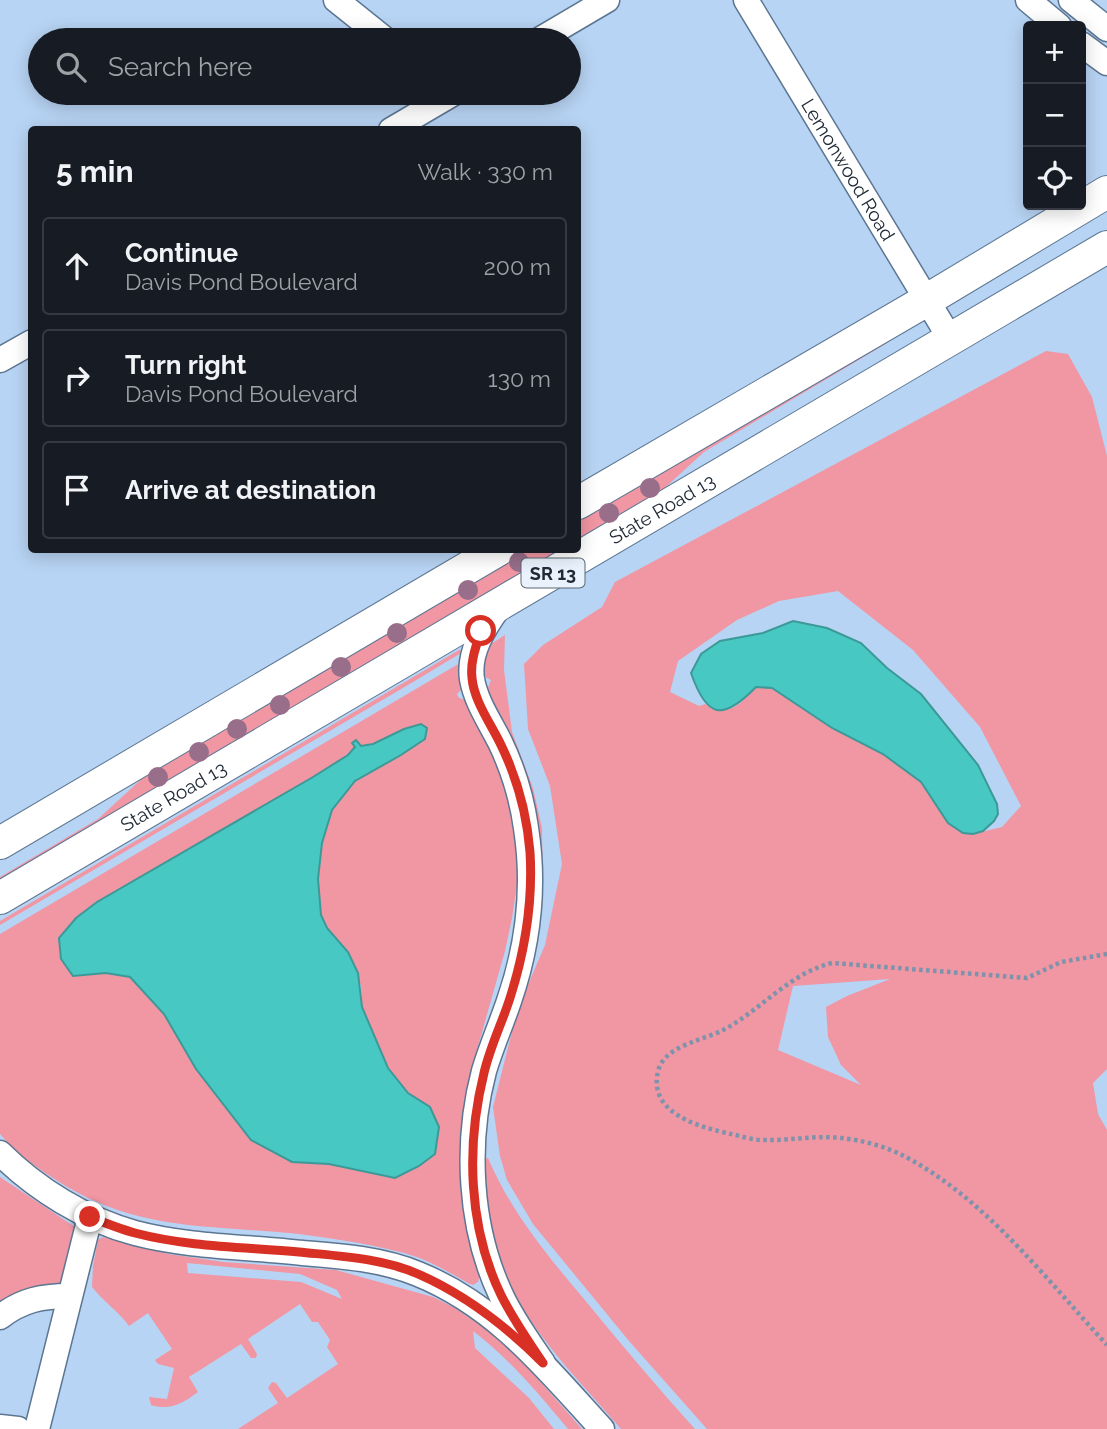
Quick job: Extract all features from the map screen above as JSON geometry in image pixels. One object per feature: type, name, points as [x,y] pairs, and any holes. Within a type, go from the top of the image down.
[{"type":"main road","points":[[581,501],[1107,192]]},
{"type":"main road","name":"State Road 13","points":[[0,898],[1107,247]]},
{"type":"main road","name":"SR 13","points":[[0,843],[493,553]]},
{"type":"street","points":[[336,0],[371,28]]},
{"type":"street","points":[[559,28],[607,0]]},
{"type":"street","name":"Lemonwood Road","points":[[746,0],[951,340]]},
{"type":"street","points":[[1028,0],[1053,21]]},
{"type":"street","points":[[1071,0],[1107,29]]},
{"type":"street","points":[[1086,48],[1107,63]]},
{"type":"street","points":[[398,126],[432,105]]},
{"type":"street","points":[[0,360],[28,343]]},
{"type":"street","points":[[501,603],[481,631],[474,650],[472,678],[478,701],[510,766],[518,791],[530,851],[529,902],[521,959],[510,999],[484,1071],[473,1150],[472,1183],[480,1231],[501,1295],[520,1330],[543,1363]]},
{"type":"street","points":[[0,1153],[43,1188],[90,1217],[135,1233],[181,1241],[361,1259],[417,1273],[463,1296],[514,1334],[602,1429]]},
{"type":"street","points":[[37,1429],[90,1217]]},
{"type":"street","points":[[0,1317],[18,1304],[43,1296],[69,1296]]},
{"type":"street","points":[[0,1427],[18,1429]]},
{"type":"path","points":[[1107,954],[1061,962],[1027,978],[832,963],[813,967],[725,1029],[682,1046],[661,1060],[657,1075],[664,1103],[675,1114],[702,1127],[761,1140],[815,1136],[843,1138],[899,1153],[925,1167],[1011,1238],[1057,1286],[1107,1345]]},
{"type":"shaded area","points":[[887,341],[704,452],[656,496],[581,539],[581,518]]},
{"type":"shaded area","points":[[1046,351],[1068,354],[1092,397],[1107,456],[1107,1069],[1093,1083],[1098,1114],[1107,1130],[1107,1429],[707,1429],[629,1341],[533,1224],[507,1180],[500,1156],[493,1107],[518,1008],[545,945],[562,864],[550,786],[528,729],[524,664],[543,645],[602,607],[615,582]],"holes":[[[838,591],[913,650],[980,727],[1021,806],[1002,827],[973,834],[948,823],[921,782],[883,754],[832,728],[772,688],[756,687],[733,708],[721,710],[705,704],[699,706],[670,692],[678,661],[737,620],[779,601]],[[890,979],[826,1007],[828,1037],[841,1065],[861,1085],[778,1050],[793,986]]]},
{"type":"shaded area","points":[[522,553],[558,553],[0,881],[0,877],[98,819],[148,773]]},
{"type":"shaded area","points":[[793,621],[827,628],[861,643],[887,668],[921,694],[978,765],[997,804],[998,814],[994,821],[983,831],[963,833],[948,823],[921,782],[883,754],[832,728],[772,688],[756,687],[734,706],[725,710],[710,707],[703,699],[691,673],[701,654],[720,641],[763,633]]},
{"type":"shaded area","points":[[505,635],[504,670],[512,732],[533,788],[542,828],[543,908],[541,877],[487,690],[491,680],[483,676],[488,646]]},
{"type":"shaded area","points":[[459,650],[461,653],[413,682],[0,925],[0,921]]},
{"type":"shaded area","points":[[460,663],[461,690],[457,694],[459,698],[466,700],[488,739],[509,794],[517,844],[517,885],[512,918],[469,1078],[463,1133],[460,1186],[467,1228],[480,1274],[478,1282],[473,1285],[468,1283],[409,1254],[359,1243],[289,1233],[196,1226],[139,1216],[82,1195],[32,1164],[0,1134],[0,934]],"holes":[[[421,724],[425,739],[355,781],[332,810],[322,843],[318,879],[321,915],[327,928],[348,952],[361,986],[362,1007],[388,1068],[408,1093],[430,1107],[395,1178],[329,1164],[292,1162],[196,1069],[164,1014],[130,977],[106,973],[73,975],[97,902],[349,755],[356,747],[357,741],[361,746],[373,744]]]},
{"type":"shaded area","points":[[421,724],[427,728],[425,739],[355,781],[332,810],[322,843],[318,879],[321,915],[327,928],[348,952],[358,973],[362,1007],[388,1068],[408,1093],[430,1107],[439,1127],[435,1154],[395,1178],[329,1164],[292,1162],[251,1140],[196,1069],[164,1014],[130,977],[106,973],[73,976],[61,959],[59,938],[76,918],[97,902],[313,777],[348,755],[355,747],[352,743],[356,740],[361,746],[373,744]]},
{"type":"shaded area","points":[[484,1158],[488,1158],[507,1196],[543,1249],[695,1429],[621,1429],[547,1343],[515,1296],[493,1244],[487,1212]]},
{"type":"shaded area","points":[[0,1177],[75,1227],[61,1283],[29,1290],[0,1307]]},
{"type":"shaded area","points":[[103,1237],[168,1254],[224,1262],[336,1270],[433,1297],[455,1308],[493,1334],[523,1362],[582,1429],[568,1429],[512,1365],[473,1331],[475,1348],[529,1398],[554,1429],[238,1429],[278,1403],[268,1388],[272,1382],[276,1383],[287,1398],[338,1364],[327,1347],[330,1340],[318,1322],[312,1322],[300,1304],[248,1339],[257,1354],[256,1358],[251,1358],[241,1344],[189,1377],[198,1392],[182,1403],[164,1407],[151,1405],[149,1397],[167,1399],[174,1368],[158,1364],[155,1360],[172,1349],[148,1313],[129,1326],[92,1287],[98,1240]],"holes":[[[187,1263],[300,1274],[337,1290],[342,1299],[301,1282],[188,1273]]]},
{"type":"route","points":[[90,1217],[135,1233],[181,1241],[337,1256],[373,1261],[417,1273],[463,1296],[514,1334],[543,1363],[520,1330],[501,1295],[480,1231],[472,1183],[478,1101],[484,1071],[510,999],[521,959],[527,930],[530,875],[530,851],[518,791],[500,743],[478,701],[472,678],[474,650],[481,631]]}]
